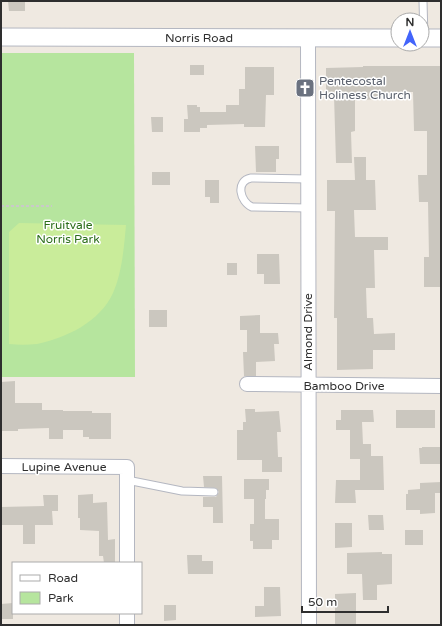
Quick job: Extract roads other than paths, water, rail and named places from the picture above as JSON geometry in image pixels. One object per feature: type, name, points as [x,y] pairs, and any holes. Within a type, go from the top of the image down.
[{"type":"street","name":"Norris Road","points":[[1,37],[390,38]]},
{"type":"street","name":"Almond Drive","points":[[308,38],[309,625]]},
{"type":"street","points":[[430,38],[441,38]]},
{"type":"street","name":"Bamboo Drive","points":[[248,384],[308,386],[441,386]]},
{"type":"street","name":"Lupine Avenue","points":[[1,466],[127,473]]},
{"type":"street","points":[[127,473],[127,562]]},
{"type":"street","points":[[127,614],[127,625]]},
{"type":"lane","points":[[423,1],[423,12]]},
{"type":"lane","points":[[308,179],[251,178],[246,179],[242,183],[241,187],[244,201],[252,207],[308,208]]},
{"type":"lane","points":[[127,473],[182,491],[214,492]]},
{"type":"place","name":"Pentecostal Holiness Church","points":[[305,88]]},
{"type":"park label","name":"Fruitvale Norris Park","points":[[68,232]]}]
